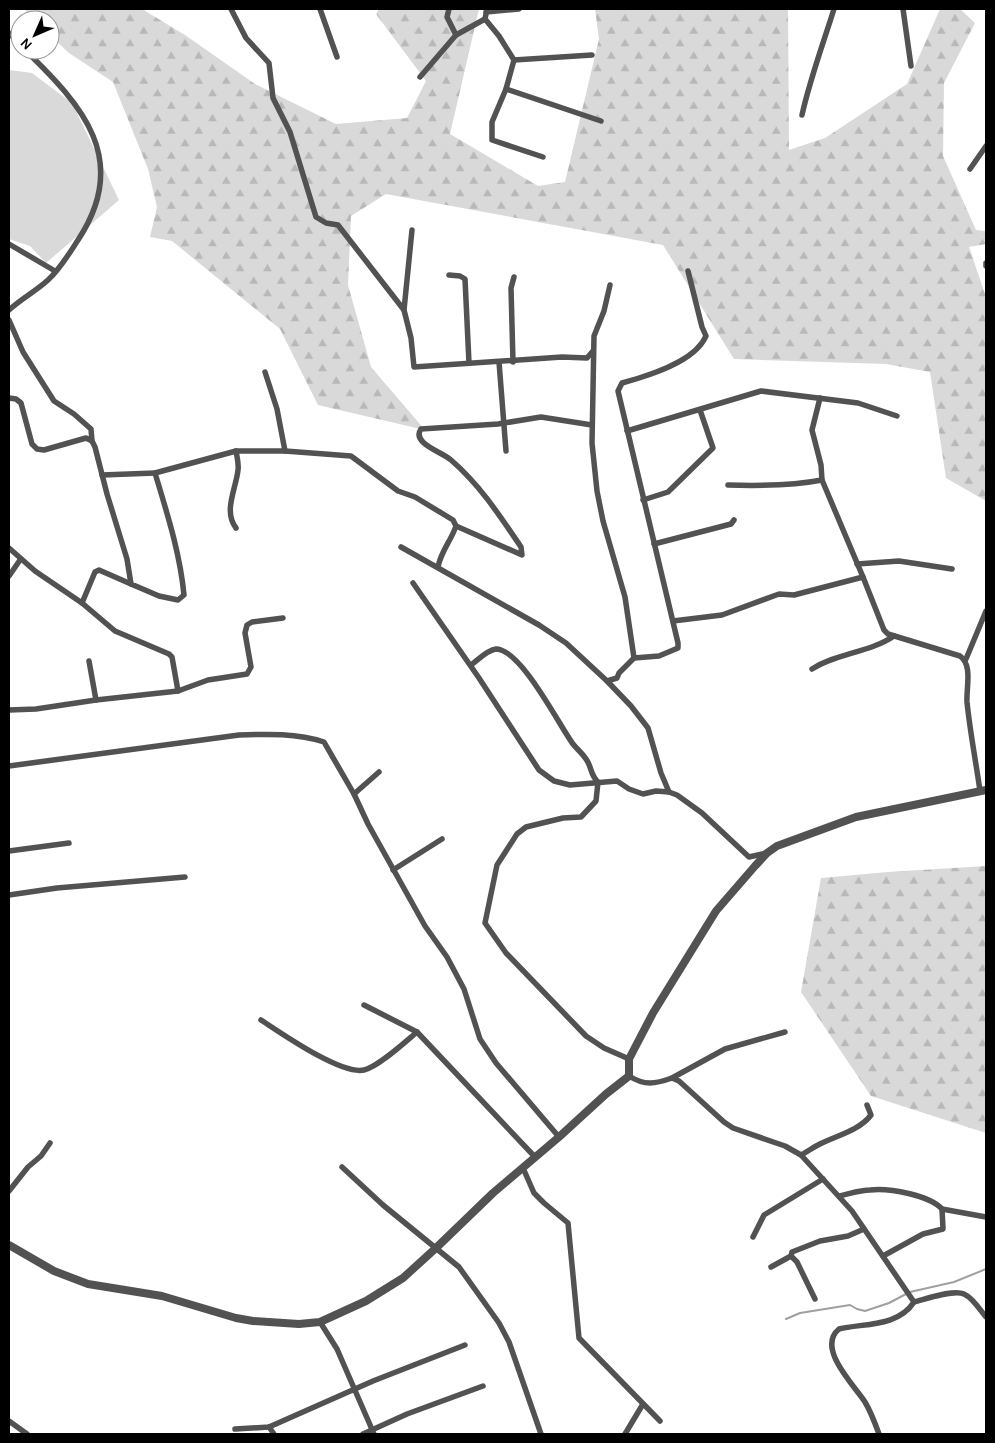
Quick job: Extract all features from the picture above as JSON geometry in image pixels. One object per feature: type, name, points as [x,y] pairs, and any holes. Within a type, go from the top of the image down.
[{"type":"street","points":[[231,9],[246,38],[269,63],[273,98],[290,132],[316,217],[326,223],[338,225],[404,310]]},
{"type":"street","points":[[320,9],[337,57]]},
{"type":"street","points":[[449,9],[447,17],[456,36]]},
{"type":"street","points":[[420,77],[456,36],[484,19],[486,10],[519,9]]},
{"type":"street","points":[[802,115],[809,84],[822,50],[834,9]]},
{"type":"street","points":[[903,9],[912,66]]},
{"type":"street","points":[[484,19],[499,36],[514,60],[506,89],[492,122],[492,140],[543,157]]},
{"type":"street","points":[[514,60],[592,55]]},
{"type":"street","points":[[9,310],[38,288],[55,271],[83,233],[100,190],[101,174],[98,150],[86,121],[66,92],[35,60]]},
{"type":"street","points":[[506,89],[601,120]]},
{"type":"street","points":[[970,169],[986,146]]},
{"type":"street","points":[[412,230],[404,310],[411,338],[414,367],[513,362],[562,357],[588,358],[593,351]]},
{"type":"street","points":[[9,244],[55,271]]},
{"type":"street","points":[[607,681],[617,678],[619,673],[634,658],[659,656],[678,648],[618,391],[622,383],[642,378],[680,362],[702,344],[706,336],[688,271]]},
{"type":"street","points":[[449,275],[460,276],[464,279],[470,363]]},
{"type":"street","points":[[513,362],[511,288],[514,277]]},
{"type":"street","points":[[610,285],[604,311],[594,336],[592,425],[597,491],[603,521],[625,597],[634,658]]},
{"type":"street","points":[[9,320],[23,352],[54,401],[74,414],[91,429],[92,441],[127,559],[131,584]]},
{"type":"street","points":[[499,362],[506,451]]},
{"type":"street","points":[[265,372],[277,409],[285,451]]},
{"type":"street","points":[[627,431],[761,391],[858,403],[897,416]]},
{"type":"street","points":[[9,398],[16,399],[21,403],[32,444],[37,449],[44,450],[86,438],[92,441]]},
{"type":"street","points":[[820,398],[812,430],[821,465],[822,480],[841,522],[884,630],[888,634],[966,659]]},
{"type":"street","points":[[644,500],[668,492],[713,448],[700,410]]},
{"type":"street","points":[[456,526],[522,555],[521,547],[468,475],[444,455],[422,443],[419,438],[419,432],[422,429],[503,423],[541,417],[592,425]]},
{"type":"street","points":[[102,475],[155,473],[236,451],[285,451],[351,456],[398,491],[415,497],[454,520],[456,526],[454,534],[440,556],[438,567]]},
{"type":"street","points":[[236,451],[238,470],[230,507],[231,522],[236,528]]},
{"type":"street","points":[[82,603],[95,572],[99,570],[159,596],[178,600],[184,595],[182,573],[173,532],[155,473]]},
{"type":"street","points":[[728,485],[770,486],[805,484],[822,480]]},
{"type":"street","points":[[654,544],[731,524],[734,520]]},
{"type":"street","points":[[401,547],[539,625],[566,644],[607,681],[631,706],[648,728],[661,773],[669,792]]},
{"type":"street","points":[[9,548],[20,560],[82,603],[115,631],[164,651],[172,657],[178,691]]},
{"type":"street","points":[[9,576],[20,560]]},
{"type":"street","points":[[857,564],[899,561],[952,569]]},
{"type":"street","points":[[673,621],[722,615],[779,594],[794,595],[863,577]]},
{"type":"street","points":[[413,583],[471,666],[539,770],[554,780],[570,785],[617,781],[629,789],[643,794],[656,791],[669,792],[677,795],[702,812],[750,856],[767,853]]},
{"type":"street","points":[[9,1245],[54,1271],[88,1284],[162,1296],[236,1318],[254,1321],[300,1324],[320,1322],[366,1301],[396,1282],[436,1248],[474,1210],[628,1076],[629,1059],[653,1013],[716,911],[767,853],[777,846],[856,817],[983,791],[967,702],[968,666],[966,659],[986,611]]},
{"type":"street","points":[[9,710],[36,709],[178,691],[208,680],[246,674],[250,668],[245,633],[247,625],[252,622],[283,618]]},
{"type":"street","points":[[812,669],[821,663],[840,656],[882,644],[894,636]]},
{"type":"street","points":[[471,666],[488,652],[496,649],[504,650],[514,659],[531,679],[573,744],[587,760],[592,777],[598,782]]},
{"type":"street","points":[[89,661],[96,700]]},
{"type":"street","points":[[9,766],[239,735],[267,734],[309,737],[324,742],[354,794],[360,809],[393,870],[464,989],[480,1039],[488,1052],[559,1137]]},
{"type":"street","points":[[354,794],[379,772]]},
{"type":"street","points":[[598,782],[596,801],[582,817],[563,818],[526,827],[517,834],[497,865],[485,923],[506,953],[586,1036],[604,1048],[629,1059]]},
{"type":"street","points":[[393,870],[442,839]]},
{"type":"street","points":[[9,851],[69,843]]},
{"type":"street","points":[[9,895],[57,888],[185,876]]},
{"type":"street","points":[[364,1005],[417,1032],[534,1157]]},
{"type":"street","points":[[261,1020],[290,1039],[338,1065],[354,1070],[364,1070],[374,1065],[417,1032]]},
{"type":"street","points":[[628,1076],[635,1080],[655,1084],[672,1078],[725,1049],[785,1032]]},
{"type":"street","points":[[672,1078],[679,1081],[733,1128],[785,1146],[801,1156],[839,1196],[914,1302]]},
{"type":"street","points":[[801,1156],[816,1146],[855,1128],[868,1119],[871,1115],[867,1105]]},
{"type":"street","points":[[9,1190],[28,1167],[41,1156],[50,1143]]},
{"type":"street","points":[[342,1167],[383,1205],[459,1267],[499,1322],[509,1342],[541,1434]]},
{"type":"street","points":[[523,1168],[534,1193],[568,1223],[579,1338],[660,1421]]},
{"type":"street","points":[[753,1237],[764,1215],[823,1179]]},
{"type":"street","points":[[839,1196],[870,1190],[888,1190],[919,1196],[942,1209],[986,1217]]},
{"type":"street","points":[[883,1256],[918,1236],[943,1229],[942,1209]]},
{"type":"street","points":[[771,1267],[791,1256],[792,1252],[820,1241],[848,1236],[864,1229]]},
{"type":"street","points":[[791,1256],[797,1262],[815,1299]]},
{"type":"street","points":[[879,1434],[866,1403],[838,1364],[833,1352],[832,1340],[834,1333],[839,1329],[888,1321],[902,1315],[910,1309],[914,1302],[957,1292],[965,1294],[970,1298],[986,1316]]},
{"type":"street","points":[[320,1322],[337,1349],[373,1432]]},
{"type":"street","points":[[234,1429],[269,1428],[393,1373],[465,1346]]},
{"type":"street","points":[[362,1434],[373,1432],[407,1414],[483,1386]]},
{"type":"street","points":[[625,1434],[643,1404]]},
{"type":"street","points":[[9,1421],[28,1434]]},
{"type":"street","points":[[269,1428],[274,1434]]},
{"type":"green space","points":[[142,9],[185,35],[255,84],[336,124],[407,118],[426,81],[376,14],[379,9],[479,9],[450,134],[538,186],[565,182],[599,39],[595,9],[788,9],[789,150],[825,138],[907,84],[940,9],[960,9],[975,23],[944,83],[943,156],[976,230],[986,231],[986,244],[969,247],[986,297],[986,501],[946,478],[930,372],[886,364],[734,359],[663,245],[386,194],[351,216],[348,285],[371,367],[425,430],[318,405],[280,329],[172,241],[150,237],[157,207],[148,169],[113,82],[69,53],[60,44],[60,10],[25,10]]},
{"type":"green space","points":[[9,70],[32,73],[72,103],[119,200],[46,263],[30,246],[9,239]]},
{"type":"green space","points":[[986,866],[986,1133],[871,1096],[801,992],[821,878]]},
{"type":"waterway","points":[[910,1292],[954,1282],[986,1269]]},
{"type":"waterway","points":[[786,1319],[800,1313],[850,1305],[865,1311],[889,1303],[906,1294]]}]
